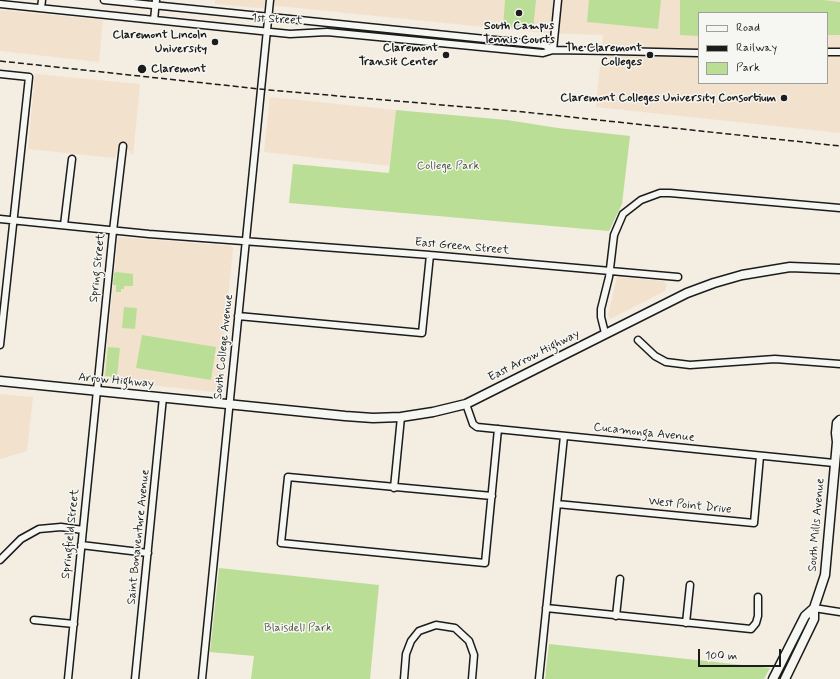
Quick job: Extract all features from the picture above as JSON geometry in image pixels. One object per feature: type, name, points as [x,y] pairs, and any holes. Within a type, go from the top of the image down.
[{"type":"main road","name":"East Arrow Highway","points":[[229,404],[345,416],[401,417],[433,412],[466,404],[687,293],[742,275],[790,267],[840,269]]},
{"type":"main road","name":"Arrow Highway","points":[[0,381],[229,404]]},
{"type":"main road","name":"South Mills Avenue","points":[[814,608],[825,575],[834,463],[838,441],[837,423],[840,420]]},
{"type":"main road","points":[[773,679],[805,616],[814,608]]},
{"type":"main road","points":[[785,679],[814,620],[814,608]]},
{"type":"street","points":[[41,8],[42,0]]},
{"type":"street","name":"1st Street","points":[[104,0],[156,3],[268,17],[544,45],[553,50]]},
{"type":"street","name":"South College Avenue","points":[[202,679],[270,0]]},
{"type":"street","points":[[553,50],[558,0]]},
{"type":"street","points":[[154,20],[156,3]]},
{"type":"street","name":"1st Street","points":[[0,4],[267,32],[290,34],[327,32],[543,53],[553,50],[698,53]]},
{"type":"street","points":[[828,52],[840,52]]},
{"type":"street","points":[[0,74],[29,77],[0,345]]},
{"type":"street","name":"Spring Street","points":[[96,391],[123,146]]},
{"type":"street","points":[[64,225],[72,159]]},
{"type":"street","points":[[605,333],[602,323],[601,309],[610,270],[617,225],[623,214],[632,205],[650,196],[670,193],[840,208]]},
{"type":"street","name":"East Green Street","points":[[0,219],[113,231],[430,255],[678,277]]},
{"type":"street","points":[[238,316],[422,333],[430,255]]},
{"type":"street","points":[[638,340],[655,356],[666,362],[672,363],[690,365],[775,359],[840,364]]},
{"type":"street","name":"Springfield Street","points":[[68,679],[96,391]]},
{"type":"street","name":"Saint Bonaventure Avenue","points":[[135,679],[163,397]]},
{"type":"street","name":"Cucamonga Avenue","points":[[466,404],[473,424],[477,427],[834,463]]},
{"type":"street","points":[[394,488],[401,417]]},
{"type":"street","points":[[492,496],[288,477],[281,543],[485,563],[492,496],[498,429]]},
{"type":"street","points":[[539,679],[564,436]]},
{"type":"street","name":"West Point Drive","points":[[557,504],[754,523],[760,456]]},
{"type":"street","points":[[0,560],[21,539],[39,529],[50,527],[83,530]]},
{"type":"street","points":[[81,545],[148,553]]},
{"type":"street","points":[[616,616],[620,579]]},
{"type":"street","points":[[686,623],[690,585]]},
{"type":"street","points":[[546,608],[750,629],[756,623],[758,616],[758,597]]},
{"type":"street","points":[[814,608],[840,612]]},
{"type":"street","points":[[34,620],[74,624]]},
{"type":"street","points":[[404,679],[408,647],[415,635],[425,628],[442,626],[455,628],[469,640],[474,655],[472,679]]},
{"type":"shaded area","name":"The Claremont Colleges","points":[[215,0],[840,0],[840,133],[596,107],[603,35],[543,33],[278,6],[259,8],[215,4]]},
{"type":"shaded area","points":[[0,10],[103,20],[99,62],[0,51]]},
{"type":"shaded area","points":[[35,74],[140,84],[133,156],[130,151],[124,150],[116,154],[115,158],[28,149]]},
{"type":"shaded area","points":[[270,97],[396,110],[390,166],[264,152]]},
{"type":"shaded area","points":[[118,237],[232,246],[233,249],[219,388],[214,392],[103,380]]},
{"type":"shaded area","points":[[617,277],[663,281],[667,284],[665,291],[610,319],[608,315]]},
{"type":"shaded area","points":[[0,394],[33,397],[27,451],[0,459]]},
{"type":"green space","name":"South Campus Tennis Courts","points":[[505,0],[536,0],[533,30],[503,27]]},
{"type":"green space","points":[[589,0],[661,0],[658,29],[587,22]]},
{"type":"green space","points":[[680,0],[823,0],[840,2],[840,35],[828,35],[828,12],[698,12],[698,36],[680,35]]},
{"type":"green space","name":"College Park","points":[[396,110],[507,120],[558,128],[630,136],[622,204],[609,231],[289,203],[293,164],[389,173]]},
{"type":"green space","points":[[114,273],[133,274],[133,286],[124,286],[124,289],[121,289],[121,292],[116,292],[116,285],[113,285]]},
{"type":"green space","points":[[124,307],[137,308],[135,329],[122,328]]},
{"type":"green space","points":[[142,335],[216,347],[211,380],[136,368]]},
{"type":"green space","points":[[108,347],[120,348],[117,377],[105,376]]},
{"type":"green space","name":"Blaisdell Park","points":[[219,568],[379,585],[370,679],[251,679],[254,656],[210,652]]},
{"type":"green space","points":[[549,644],[770,668],[764,679],[545,679]]},
{"type":"railway","points":[[0,61],[269,90],[524,112],[840,146]]},
{"type":"place","name":"South Campus Tennis Courts","points":[[519,13]]},
{"type":"place","name":"Claremont Lincoln University","points":[[215,42]]},
{"type":"place","name":"Claremont Transit Center","points":[[446,55]]},
{"type":"place","name":"The Claremont Colleges","points":[[650,55]]},
{"type":"place","name":"Claremont","points":[[142,69]]},
{"type":"place","name":"Claremont Colleges University Consortium","points":[[784,98]]}]
